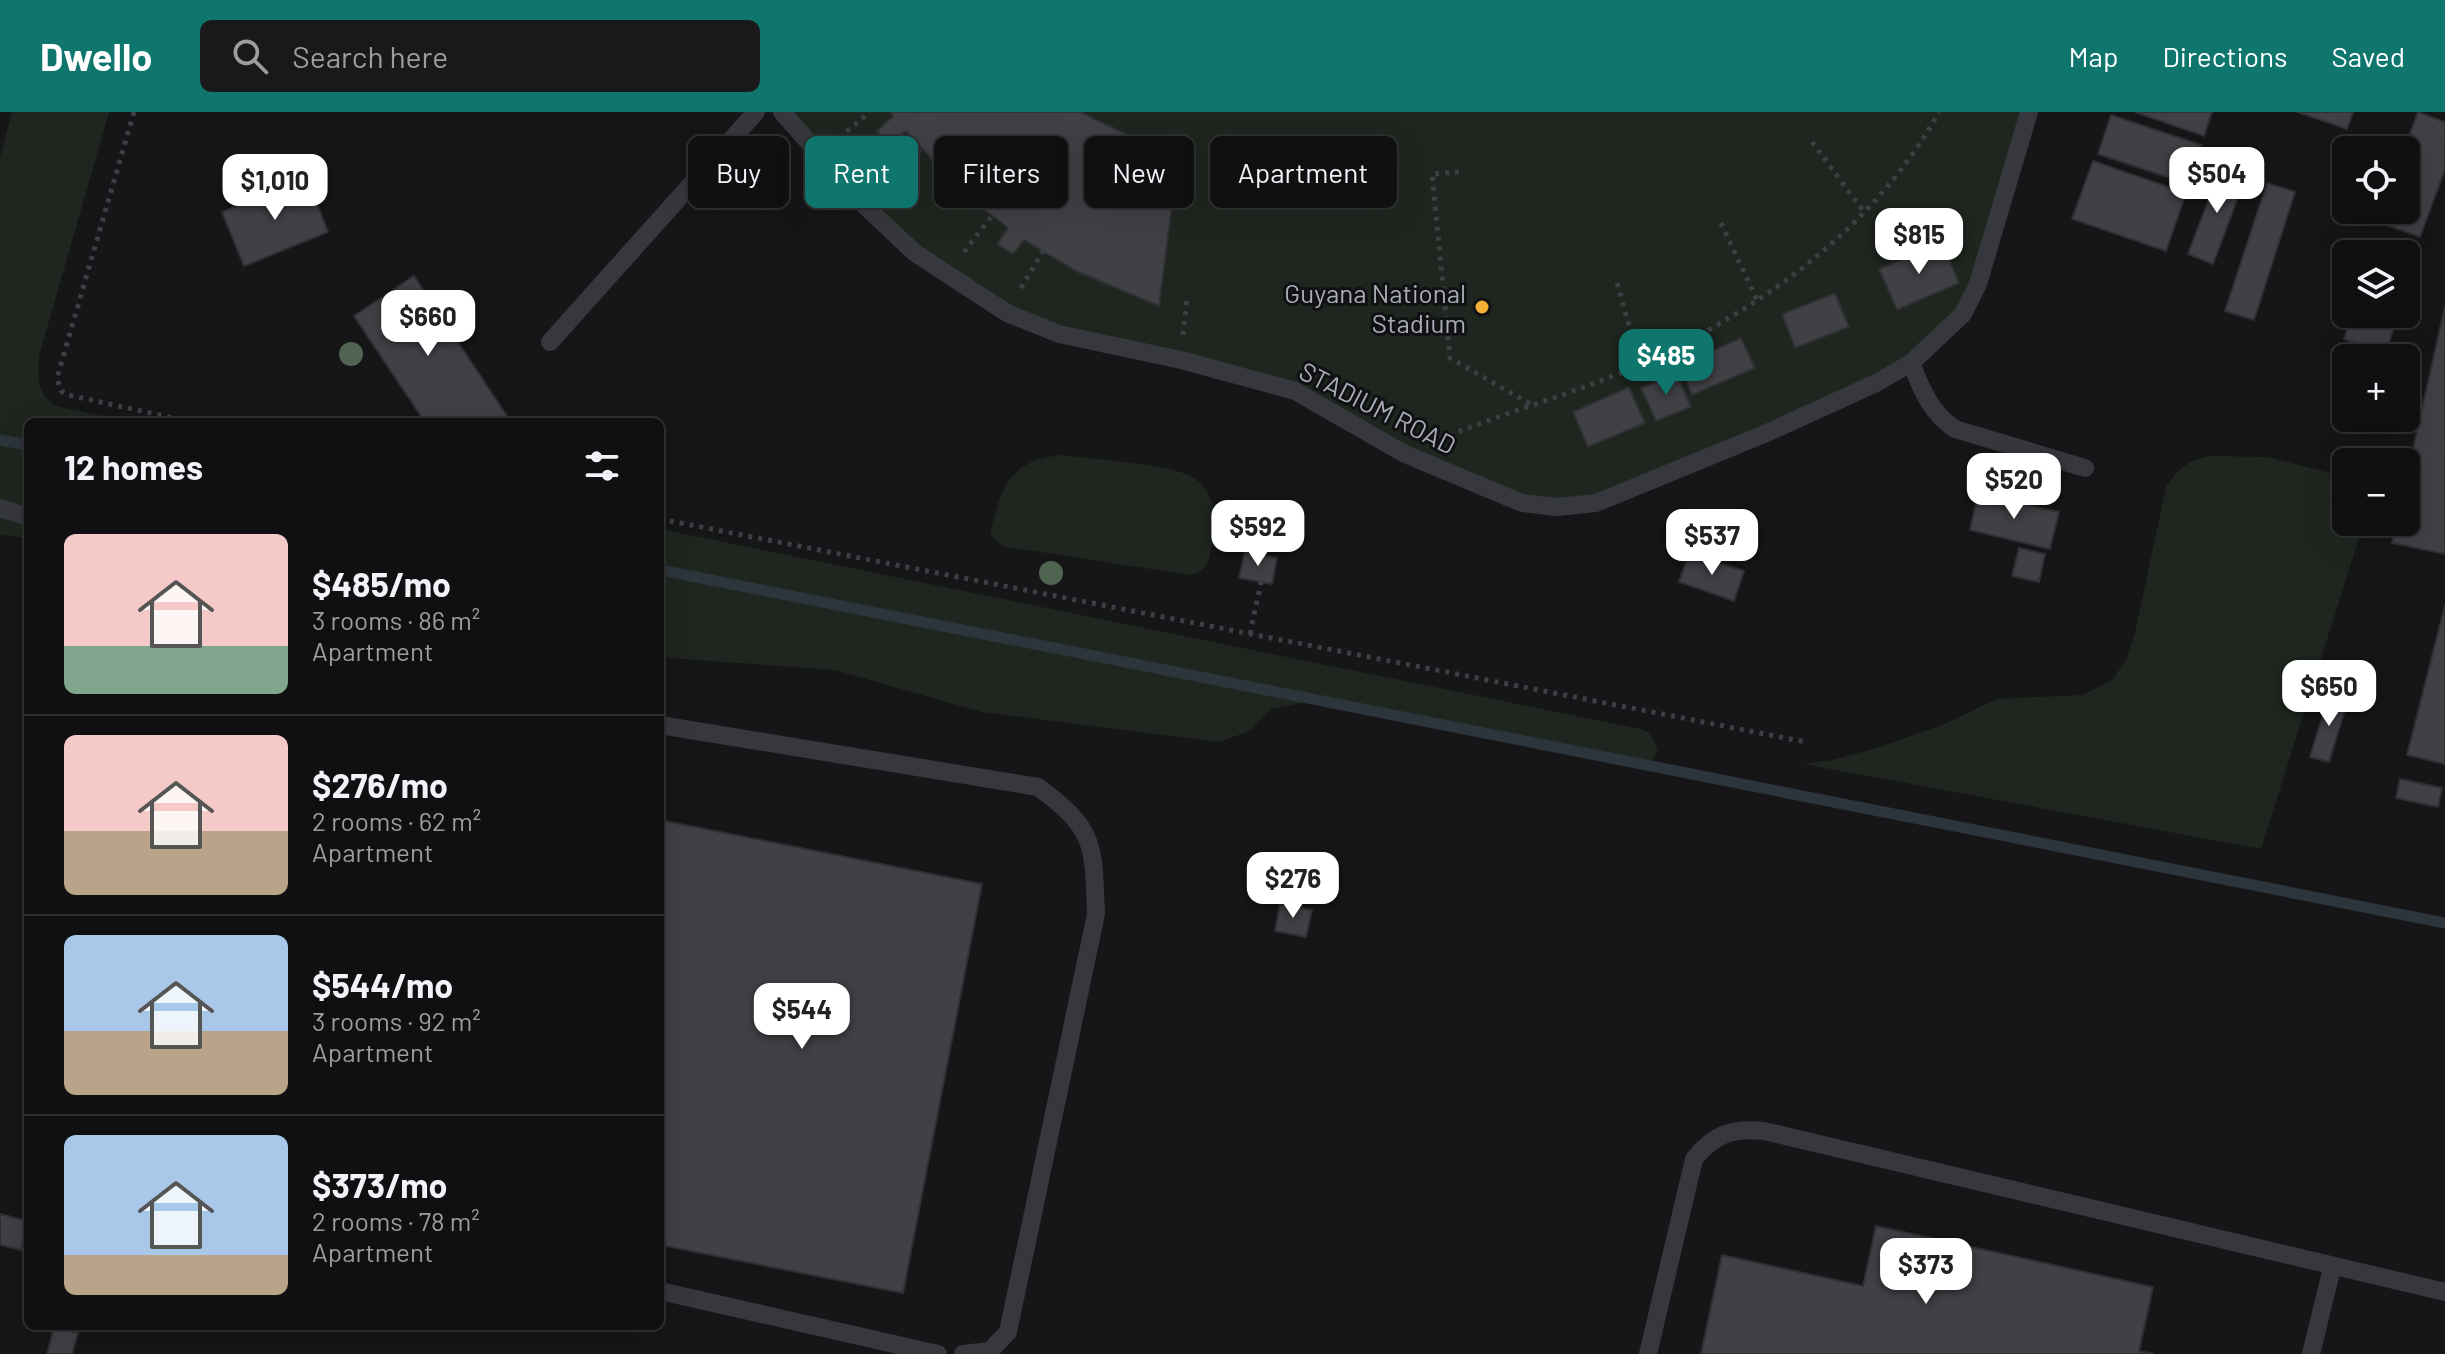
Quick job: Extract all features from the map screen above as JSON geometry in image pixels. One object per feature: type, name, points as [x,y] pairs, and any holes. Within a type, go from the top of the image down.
[{"type":"lane","points":[[550,342],[756,112]]},
{"type":"lane","name":"STADIUM ROAD","points":[[782,112],[805,138]]},
{"type":"lane","name":"STADIUM ROAD","points":[[867,208],[915,253],[1007,313],[1059,334],[1181,360],[1295,391],[1405,454],[1522,503],[1577,507],[1596,503],[1769,432],[1876,383],[1911,363],[1963,314],[1978,284],[2029,112]]},
{"type":"lane","points":[[1911,363],[1924,398],[1942,420],[1955,429],[2085,468]]},
{"type":"lane","points":[[0,508],[24,516]]},
{"type":"lane","points":[[664,726],[1038,787],[1070,811],[1093,848],[1096,914],[1008,1332],[990,1351],[963,1354]]},
{"type":"lane","points":[[1648,1354],[1694,1159],[1707,1143],[1723,1133],[1743,1129],[2445,1292]]},
{"type":"lane","points":[[2311,1354],[2332,1268]]},
{"type":"lane","points":[[664,1292],[938,1354]]},
{"type":"path","points":[[134,112],[57,378],[61,391],[68,395],[174,418]]},
{"type":"path","points":[[842,136],[870,112]]},
{"type":"path","points":[[1405,454],[1640,365],[1791,279],[1864,212],[1926,135],[1939,112]]},
{"type":"path","points":[[1812,142],[1864,212]]},
{"type":"path","points":[[1459,172],[1432,174],[1450,358],[1532,405]]},
{"type":"path","points":[[947,275],[991,217]]},
{"type":"path","points":[[1721,223],[1757,300]]},
{"type":"path","points":[[1007,313],[1043,251]]},
{"type":"path","points":[[1617,283],[1640,365]]},
{"type":"path","points":[[664,520],[1806,742]]},
{"type":"path","points":[[1250,634],[1261,582]]},
{"type":"shaded area","points":[[12,112],[109,112],[39,356],[39,379],[43,393],[52,403],[113,418],[24,418],[24,538],[0,535],[0,158]]},
{"type":"shaded area","name":"Guyana National Stadium","points":[[782,112],[2029,112],[1978,284],[1912,363],[1596,503],[1522,503],[1332,410],[1059,334],[947,275],[879,208],[918,208],[918,136],[806,136]]},
{"type":"shaded area","points":[[1060,455],[1161,467],[1196,480],[1208,493],[1215,520],[1210,556],[1202,570],[1190,575],[1002,546],[990,534],[1003,490],[1028,464]]},
{"type":"shaded area","points":[[2212,456],[2267,457],[2332,473],[2332,536],[2360,536],[2261,849],[1803,764],[1880,747],[1947,723],[1996,699],[2083,695],[2111,681],[2126,661],[2135,633],[2166,487],[2185,466]]},
{"type":"shaded area","points":[[664,530],[1640,729],[1650,733],[1658,750],[1650,763],[1635,765],[1345,705],[1301,703],[1271,709],[1250,731],[1219,742],[982,712],[835,670],[664,657]]},
{"type":"building","points":[[890,112],[1081,112],[1130,136],[1084,136],[1084,208],[1172,208],[1159,306],[1076,271],[1024,240],[1013,254],[997,244],[1008,228],[983,208],[1068,208],[1068,136],[934,136],[934,162],[918,144],[918,136],[911,136],[906,131],[900,136],[881,136],[877,131],[893,116]]},
{"type":"building","points":[[2135,112],[2212,112],[2204,136]]},
{"type":"building","points":[[2297,112],[2353,112],[2347,129]]},
{"type":"building","points":[[2418,112],[2445,122],[2445,169],[2420,237],[2384,224],[2420,224],[2420,136],[2409,136]]},
{"type":"building","points":[[2111,115],[2201,145],[2188,184],[2098,154]]},
{"type":"building","points":[[2093,161],[2186,193],[2166,251],[2072,219]]},
{"type":"building","points":[[2221,167],[2246,176],[2213,264],[2188,254]]},
{"type":"building","points":[[307,178],[328,232],[244,266],[222,212]]},
{"type":"building","points":[[2267,183],[2295,192],[2254,320],[2225,311]]},
{"type":"building","points":[[1942,242],[1959,283],[1897,310],[1879,269]]},
{"type":"building","points":[[414,276],[508,418],[422,418],[354,316]]},
{"type":"building","points":[[1835,293],[1849,327],[1795,348],[1782,314]]},
{"type":"building","points":[[2445,306],[2445,554],[2392,543],[2393,536],[2420,536],[2420,448],[2413,448],[2417,432],[2420,432],[2420,418]]},
{"type":"building","points":[[2348,328],[2394,328],[2389,344],[2359,344],[2344,339]]},
{"type":"building","points":[[1741,338],[1755,368],[1692,395],[1679,365]]},
{"type":"building","points":[[1676,373],[1691,407],[1656,421],[1641,388]]},
{"type":"building","points":[[1629,387],[1645,423],[1588,447],[1573,412]]},
{"type":"building","points":[[1978,494],[2059,512],[2050,549],[1970,530]]},
{"type":"building","points":[[2019,548],[2045,554],[2039,582],[2012,576]]},
{"type":"building","points":[[1245,551],[1277,558],[1272,584],[1239,578]]},
{"type":"building","points":[[1689,553],[1744,571],[1734,601],[1679,582]]},
{"type":"building","points":[[2445,605],[2445,764],[2407,755]]},
{"type":"building","points":[[2329,695],[2348,700],[2329,762],[2310,757]]},
{"type":"building","points":[[2400,779],[2442,788],[2438,807],[2396,798]]},
{"type":"building","points":[[664,821],[982,884],[903,1293],[664,1246]]},
{"type":"building","points":[[1280,904],[1312,910],[1306,937],[1275,931]]},
{"type":"building","points":[[0,1214],[24,1220],[21,1250],[0,1245]]},
{"type":"building","points":[[1876,1226],[2153,1287],[2139,1351],[2154,1354],[1701,1354],[1722,1255],[1863,1286]]},
{"type":"building","points":[[53,1330],[78,1333],[72,1354],[47,1354]]},
{"type":"waterway","points":[[0,440],[24,444]]},
{"type":"waterway","points":[[664,571],[2445,923]]},
{"type":"place","name":"Guyana National Stadium","points":[[1482,307]]}]
